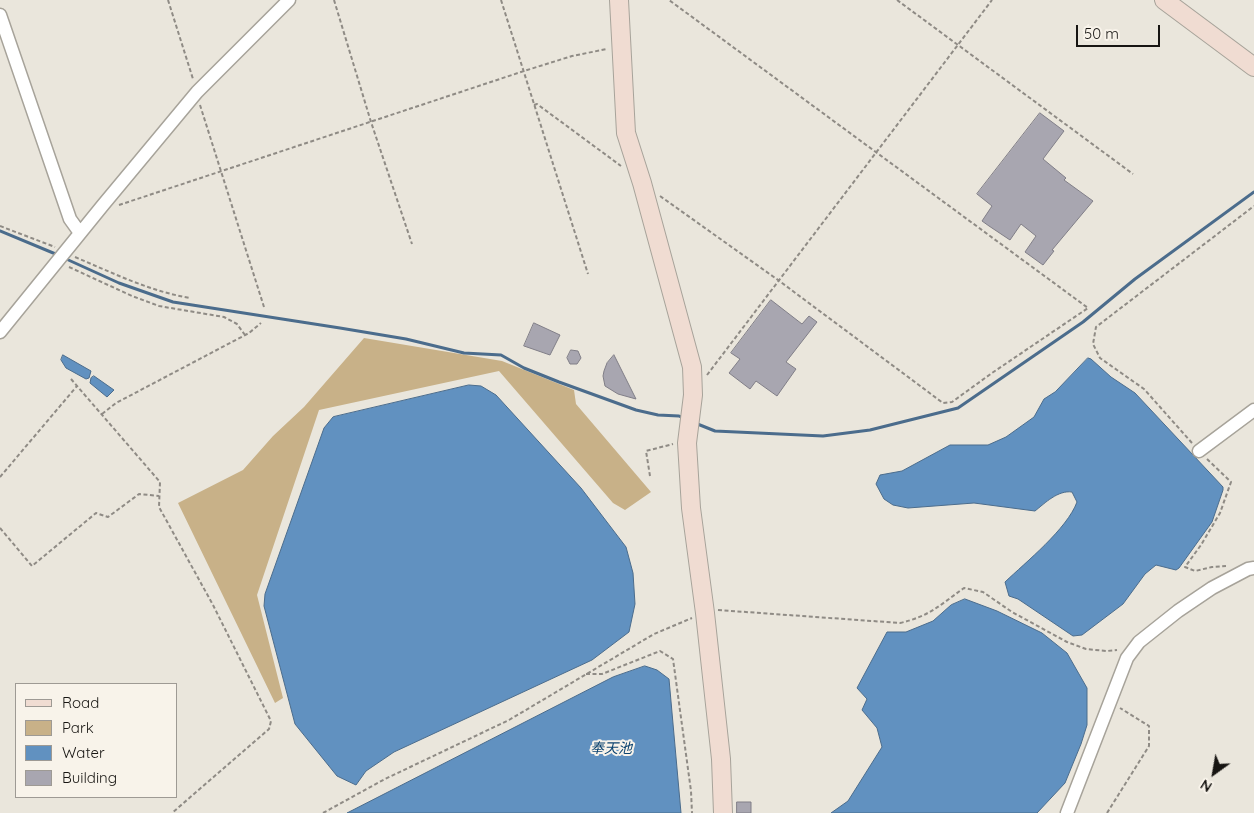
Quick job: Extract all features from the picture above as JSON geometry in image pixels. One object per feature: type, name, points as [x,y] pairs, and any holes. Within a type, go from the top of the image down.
[{"type":"street","points":[[0,332],[197,92],[289,0]]},
{"type":"street","points":[[619,0],[626,133],[692,368],[688,420],[691,508],[720,749],[724,813]]},
{"type":"street","points":[[1164,0],[1254,68]]},
{"type":"street","points":[[0,16],[70,220],[80,233]]},
{"type":"street","points":[[1199,451],[1254,410]]},
{"type":"street","points":[[1067,813],[1127,658],[1139,642],[1178,610],[1212,588],[1248,569],[1254,568]]},
{"type":"path","points":[[168,0],[264,307]]},
{"type":"path","points":[[334,0],[371,122],[412,244]]},
{"type":"path","points":[[501,0],[588,274]]},
{"type":"path","points":[[534,105],[537,104],[640,178],[942,403],[952,402],[1088,308],[669,0]]},
{"type":"path","points":[[897,0],[1133,174]]},
{"type":"path","points":[[650,476],[646,451],[688,420],[778,280],[992,0]]},
{"type":"path","points":[[103,205],[109,208],[572,56],[621,46]]},
{"type":"path","points":[[1227,566],[1195,571],[1185,567],[1220,513],[1231,482],[1199,451],[1144,389],[1100,358],[1093,344],[1096,327],[1254,206]]},
{"type":"path","points":[[0,226],[132,296],[160,306],[224,317],[237,324],[244,335]]},
{"type":"path","points":[[60,257],[167,294],[190,298]]},
{"type":"path","points":[[102,414],[116,403],[244,335],[261,323]]},
{"type":"path","points":[[71,379],[160,482],[159,507],[213,605],[270,721],[269,729],[172,813]]},
{"type":"path","points":[[0,477],[77,386]]},
{"type":"path","points":[[0,528],[32,566],[96,513],[108,516],[139,494],[160,496]]},
{"type":"path","points":[[586,674],[602,674],[660,651],[673,659],[691,791],[692,813]]},
{"type":"path","points":[[1107,813],[1150,746],[1149,726],[1109,702]]},
{"type":"green space","points":[[364,338],[502,361],[574,390],[576,404],[651,492],[625,510],[613,503],[499,371],[319,410],[257,595],[283,698],[275,703],[178,503],[243,470],[273,436],[304,407]]},
{"type":"water","points":[[63,355],[91,371],[89,378],[86,379],[66,368],[61,360]]},
{"type":"water","points":[[1088,358],[1111,377],[1135,393],[1223,487],[1223,490],[1212,522],[1179,568],[1176,570],[1156,565],[1145,574],[1123,604],[1082,635],[1073,636],[1018,599],[1009,596],[1005,582],[1045,545],[1064,523],[1077,502],[1072,492],[1057,495],[1035,511],[974,503],[908,508],[893,505],[884,499],[876,484],[880,475],[902,471],[950,445],[988,445],[1006,437],[1034,417],[1044,399],[1055,392]]},
{"type":"water","points":[[94,376],[114,390],[107,397],[90,383],[91,378]]},
{"type":"water","points":[[469,385],[481,386],[496,395],[581,488],[626,547],[633,573],[635,604],[629,632],[592,660],[394,752],[366,771],[356,785],[337,776],[295,724],[264,606],[265,594],[324,428],[333,417]]},
{"type":"water","points":[[965,599],[997,611],[1042,633],[1067,653],[1087,688],[1087,725],[1065,783],[1037,813],[831,813],[848,801],[882,747],[877,728],[862,710],[867,699],[857,688],[887,632],[906,632],[933,621],[951,605]]},
{"type":"water","name":"奉天池","points":[[645,666],[657,670],[669,679],[681,813],[347,813],[613,677]]},
{"type":"building","points":[[1040,113],[1064,131],[1043,159],[1066,178],[1064,180],[1093,201],[1052,250],[1054,251],[1043,265],[1025,252],[1036,236],[1021,224],[1010,240],[982,221],[992,206],[977,194]]},
{"type":"building","points":[[771,300],[802,324],[809,316],[817,322],[786,362],[796,369],[777,396],[756,381],[750,389],[729,373],[740,359],[731,353]]},
{"type":"building","points":[[534,323],[560,335],[550,355],[524,346]]},
{"type":"building","points":[[571,350],[578,351],[581,358],[577,364],[570,364],[567,358]]},
{"type":"building","points":[[614,355],[636,399],[618,394],[605,386],[604,371],[607,363]]},
{"type":"building","points":[[737,802],[751,802],[751,813],[737,813]]},
{"type":"waterway","points":[[695,423],[715,431],[823,436],[870,430],[958,408],[1083,322],[1135,279],[1254,192]]},
{"type":"waterway","points":[[0,231],[58,255]]},
{"type":"waterway","points":[[64,258],[119,283],[173,302],[406,339],[464,353],[501,355],[524,368],[636,410],[658,415],[679,416],[685,419]]}]
